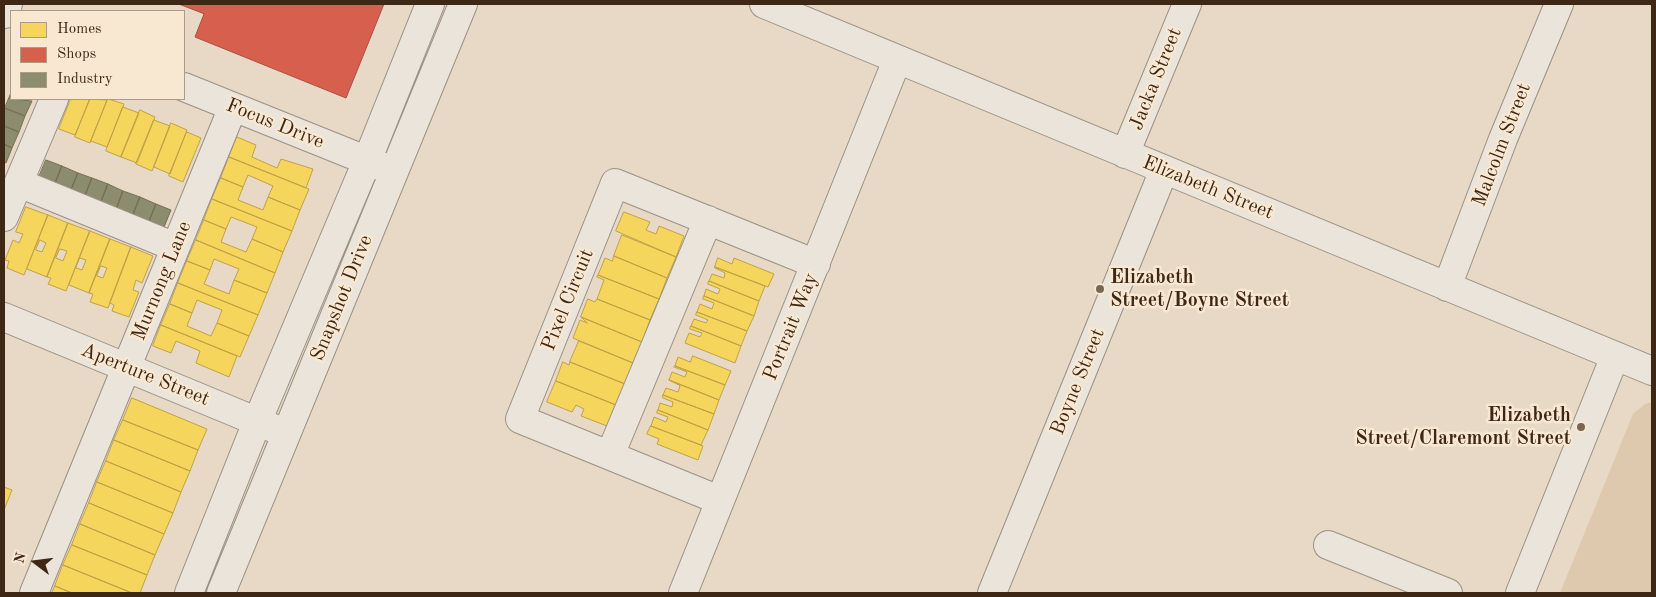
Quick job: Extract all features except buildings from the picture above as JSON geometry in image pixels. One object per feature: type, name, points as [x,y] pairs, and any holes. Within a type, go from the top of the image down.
[{"type":"street","name":"Snapshot Drive","points":[[188,593],[430,4]]},
{"type":"street","name":"Snapshot Drive","points":[[222,593],[286,433],[464,4]]},
{"type":"street","name":"Elizabeth Street","points":[[764,4],[813,13],[897,60],[1652,371]]},
{"type":"street","name":"Jacka Street","points":[[1125,154],[1187,4]]},
{"type":"street","name":"Malcolm Street","points":[[1447,287],[1503,139],[1559,4]]},
{"type":"street","name":"Portrait Way","points":[[683,593],[897,60]]},
{"type":"street","name":"Focus Drive","points":[[185,86],[394,172]]},
{"type":"street","points":[[4,217],[54,100]]},
{"type":"street","name":"Murnong Lane","points":[[34,593],[128,367],[175,246],[233,106]]},
{"type":"street","name":"Boyne Street","points":[[992,593],[1164,170]]},
{"type":"street","points":[[19,183],[175,246]]},
{"type":"street","name":"Pixel Circuit","points":[[719,500],[520,419],[616,183],[816,264]]},
{"type":"street","points":[[610,455],[708,220]]},
{"type":"street","name":"Aperture Street","points":[[4,318],[286,433]]},
{"type":"street","points":[[1520,593],[1615,356]]},
{"type":"street","points":[[1328,545],[1448,593]]},
{"type":"shaded area","points":[[1652,402],[1652,593],[1560,593],[1633,414],[1645,404]]},
{"type":"place","name":"Elizabeth Street/Boyne Street","points":[[1100,289]]},
{"type":"place","name":"Elizabeth Street/Claremont Street","points":[[1581,427]]}]
